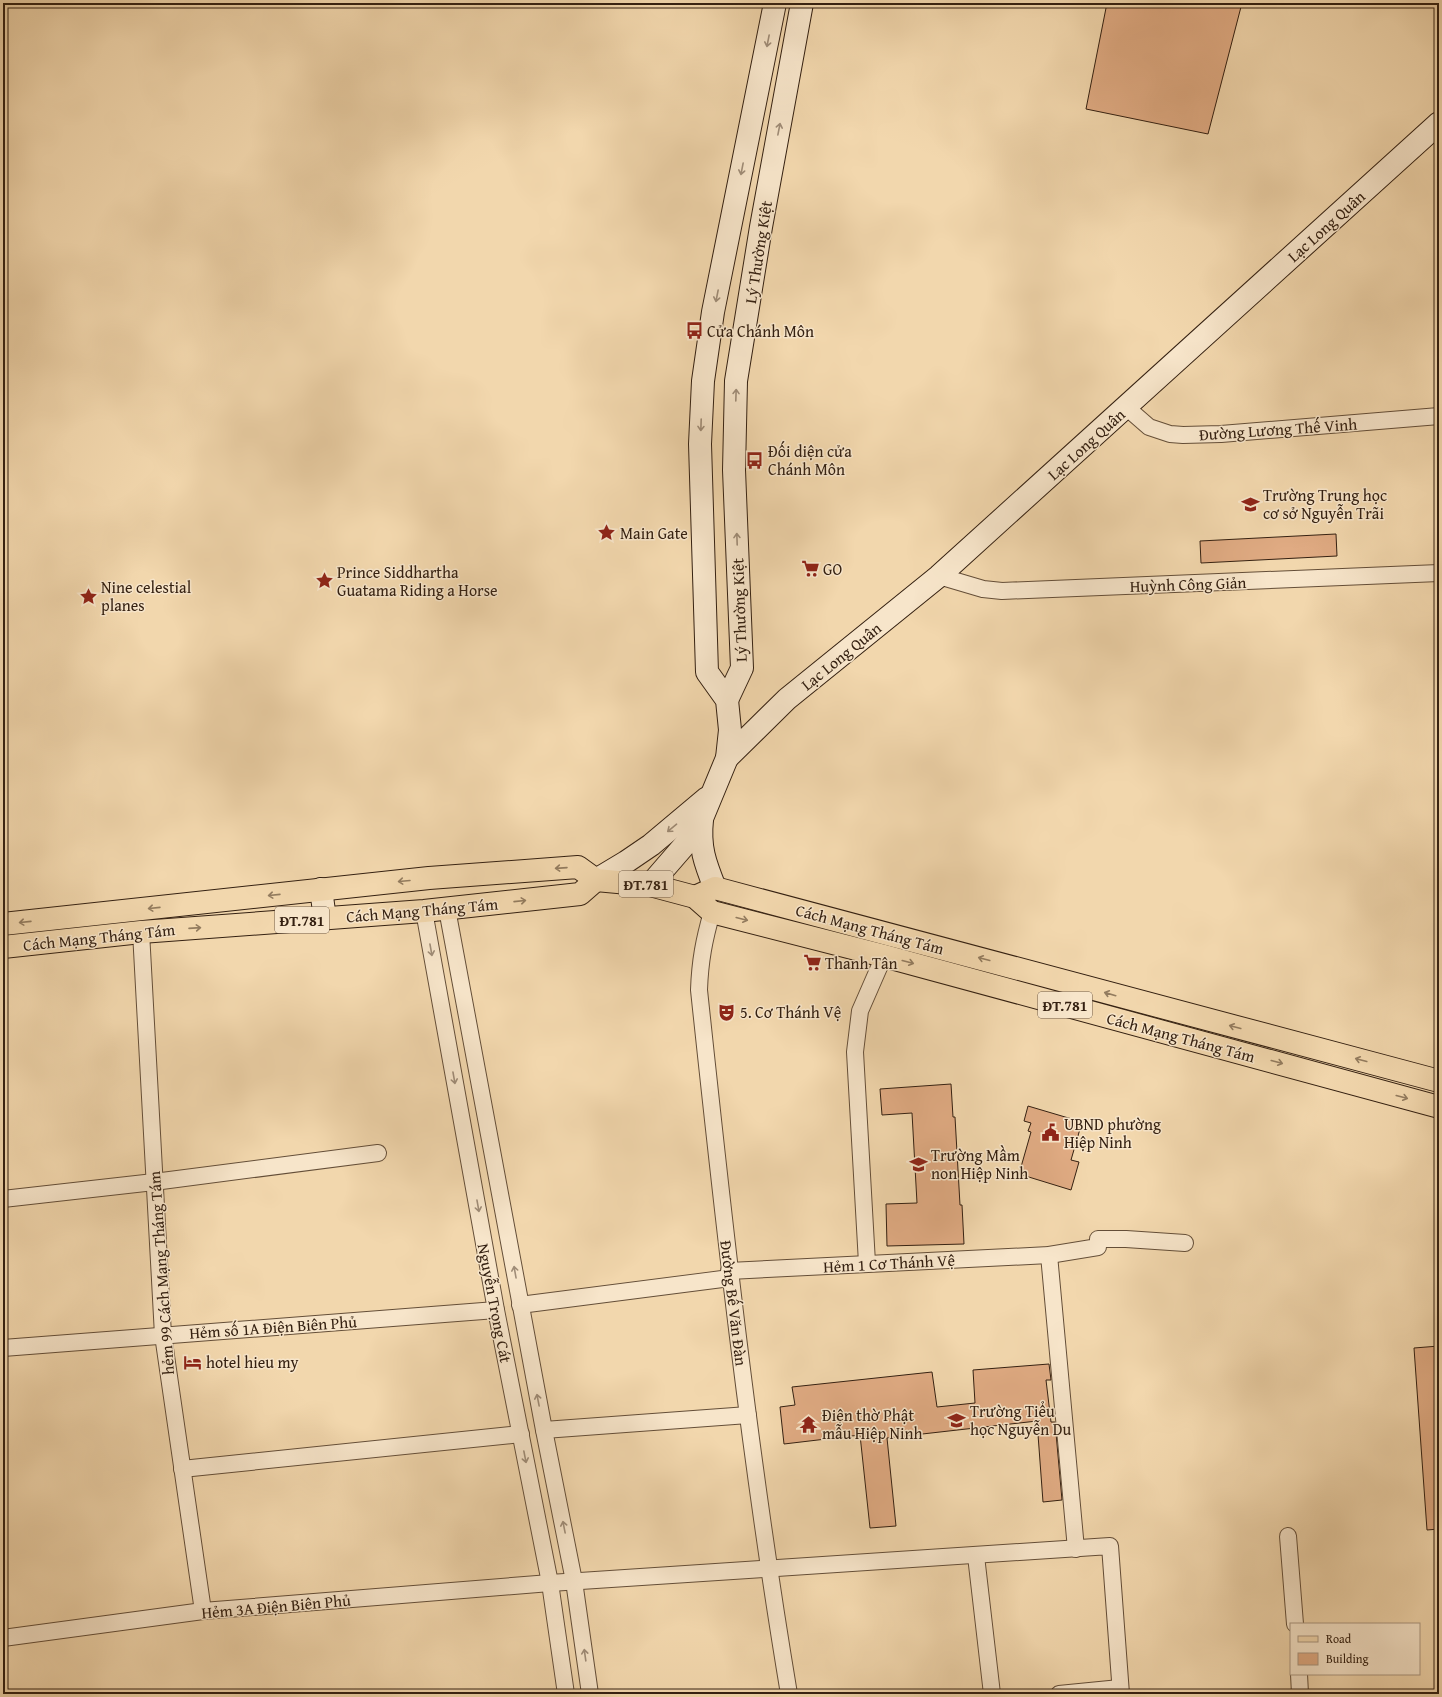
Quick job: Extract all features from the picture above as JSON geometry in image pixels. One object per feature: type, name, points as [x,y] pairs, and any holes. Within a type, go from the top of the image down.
[{"type":"main road","name":"Lý Thường Kiệt","points":[[775,3],[713,312],[703,387],[700,444],[707,672],[727,700],[742,668],[734,470],[736,381],[761,227],[802,3]]},
{"type":"main road","name":"Lạc Long Quân","points":[[727,758],[787,699],[939,576],[1439,123]]},
{"type":"main road","name":"Lạc Long Quân","points":[[650,885],[689,840],[703,816],[727,758],[730,730],[727,700]]},
{"type":"main road","name":"Lạc Long Quân","points":[[596,880],[651,845],[712,794]]},
{"type":"main road","points":[[703,816],[700,841],[716,888]]},
{"type":"main road","name":"Cách Mạng Tháng Tám","points":[[3,924],[429,878],[578,867],[596,880],[650,885],[695,897],[712,912],[884,956],[1439,1107]]},
{"type":"main road","points":[[429,878],[435,910]]},
{"type":"main road","name":"Cách Mạng Tháng Tám","points":[[3,947],[141,932],[435,910],[580,894],[596,880]]},
{"type":"main road","name":"Cách Mạng Tháng Tám","points":[[716,888],[1439,1081]]},
{"type":"main road","name":"ĐT.781","points":[[695,897],[716,888]]},
{"type":"main road","points":[[321,889],[325,918]]},
{"type":"street","name":"Đường Lương Thế Vinh","points":[[1126,407],[1149,427],[1170,434],[1183,435],[1221,434],[1439,416]]},
{"type":"street","name":"Huỳnh Công Giản","points":[[939,576],[983,589],[1002,591],[1439,573]]},
{"type":"street","points":[[435,910],[520,1305],[574,1581],[590,1694]]},
{"type":"street","name":"Nguyễn Trọng Cát","points":[[435,910],[496,1310],[550,1583],[566,1694]]},
{"type":"street","name":"Đường Bế Văn Đàn","points":[[712,912],[704,940],[700,964],[699,990],[730,1274],[768,1569],[788,1694]]},
{"type":"street","name":"hẻm 99 Cách Mạng Tháng Tám","points":[[141,932],[162,1335],[202,1611]]},
{"type":"street","points":[[867,1263],[855,1052],[860,1011],[884,956]]},
{"type":"street","points":[[3,1199],[154,1182],[378,1153]]},
{"type":"street","name":"Hẻm 1 Cơ Thánh Vệ","points":[[520,1305],[730,1274],[867,1263],[1049,1255],[1098,1247],[1098,1239],[1126,1239],[1185,1243]]},
{"type":"street","points":[[1049,1255],[1076,1549]]},
{"type":"street","name":"Hẻm số 1A Điện Biên Phủ","points":[[3,1348],[496,1310]]},
{"type":"street","points":[[544,1430],[748,1415]]},
{"type":"street","points":[[182,1469],[520,1434]]},
{"type":"street","points":[[1288,1536],[1295,1623]]},
{"type":"street","name":"Hẻm 3A Điện Biên Phủ","points":[[3,1638],[202,1611],[574,1581],[976,1556],[1110,1546],[1120,1691]]},
{"type":"street","points":[[976,1556],[992,1694]]},
{"type":"street","points":[[1299,1675],[1300,1694]]},
{"type":"street","points":[[1059,1694],[1120,1691]]},
{"type":"building","points":[[1107,3],[1242,3],[1208,134],[1086,109]]},
{"type":"building","points":[[1336,534],[1337,556],[1201,563],[1200,541]]},
{"type":"building","points":[[951,1084],[953,1117],[955,1117],[960,1205],[962,1205],[964,1244],[887,1246],[886,1204],[917,1203],[912,1113],[882,1115],[880,1089]]},
{"type":"building","points":[[1028,1106],[1082,1122],[1071,1160],[1079,1162],[1071,1190],[1019,1174],[1031,1132],[1028,1131],[1031,1123],[1024,1121]]},
{"type":"building","points":[[1439,1346],[1439,1529],[1427,1530],[1414,1348]]},
{"type":"building","points":[[1049,1364],[1051,1380],[1046,1380],[1051,1422],[1055,1422],[1062,1500],[1043,1502],[1037,1421],[887,1438],[896,1526],[870,1528],[860,1435],[784,1444],[780,1407],[795,1405],[792,1387],[932,1372],[937,1407],[975,1403],[973,1370]]},
{"type":"place","name":"Cửa Chánh Môn","points":[[694,331]]},
{"type":"place","name":"Đối diện cửa Chánh Môn","points":[[755,460]]},
{"type":"place","name":"Trường Trung học cơ sở Nguyễn Trãi","points":[[1250,504]]},
{"type":"place","name":"Main Gate","points":[[607,533]]},
{"type":"place","name":"GO","points":[[810,569]]},
{"type":"place","name":"Prince Siddhartha Guatama Riding a Horse","points":[[324,581]]},
{"type":"place","name":"Nine celestial planes","points":[[88,596]]},
{"type":"place","name":"Thanh Tân","points":[[812,963]]},
{"type":"place","name":"5. Cơ Thánh Vệ","points":[[727,1012]]},
{"type":"place","name":"UBND phường Hiệp Ninh","points":[[1051,1133]]},
{"type":"place","name":"Trường Mầm non Hiệp Ninh","points":[[918,1164]]},
{"type":"place","name":"hotel hieu my","points":[[193,1362]]},
{"type":"place","name":"Trường Tiểu học Nguyễn Du","points":[[957,1420]]},
{"type":"place","name":"Điện thờ Phật mẫu Hiệp Ninh","points":[[809,1424]]}]
